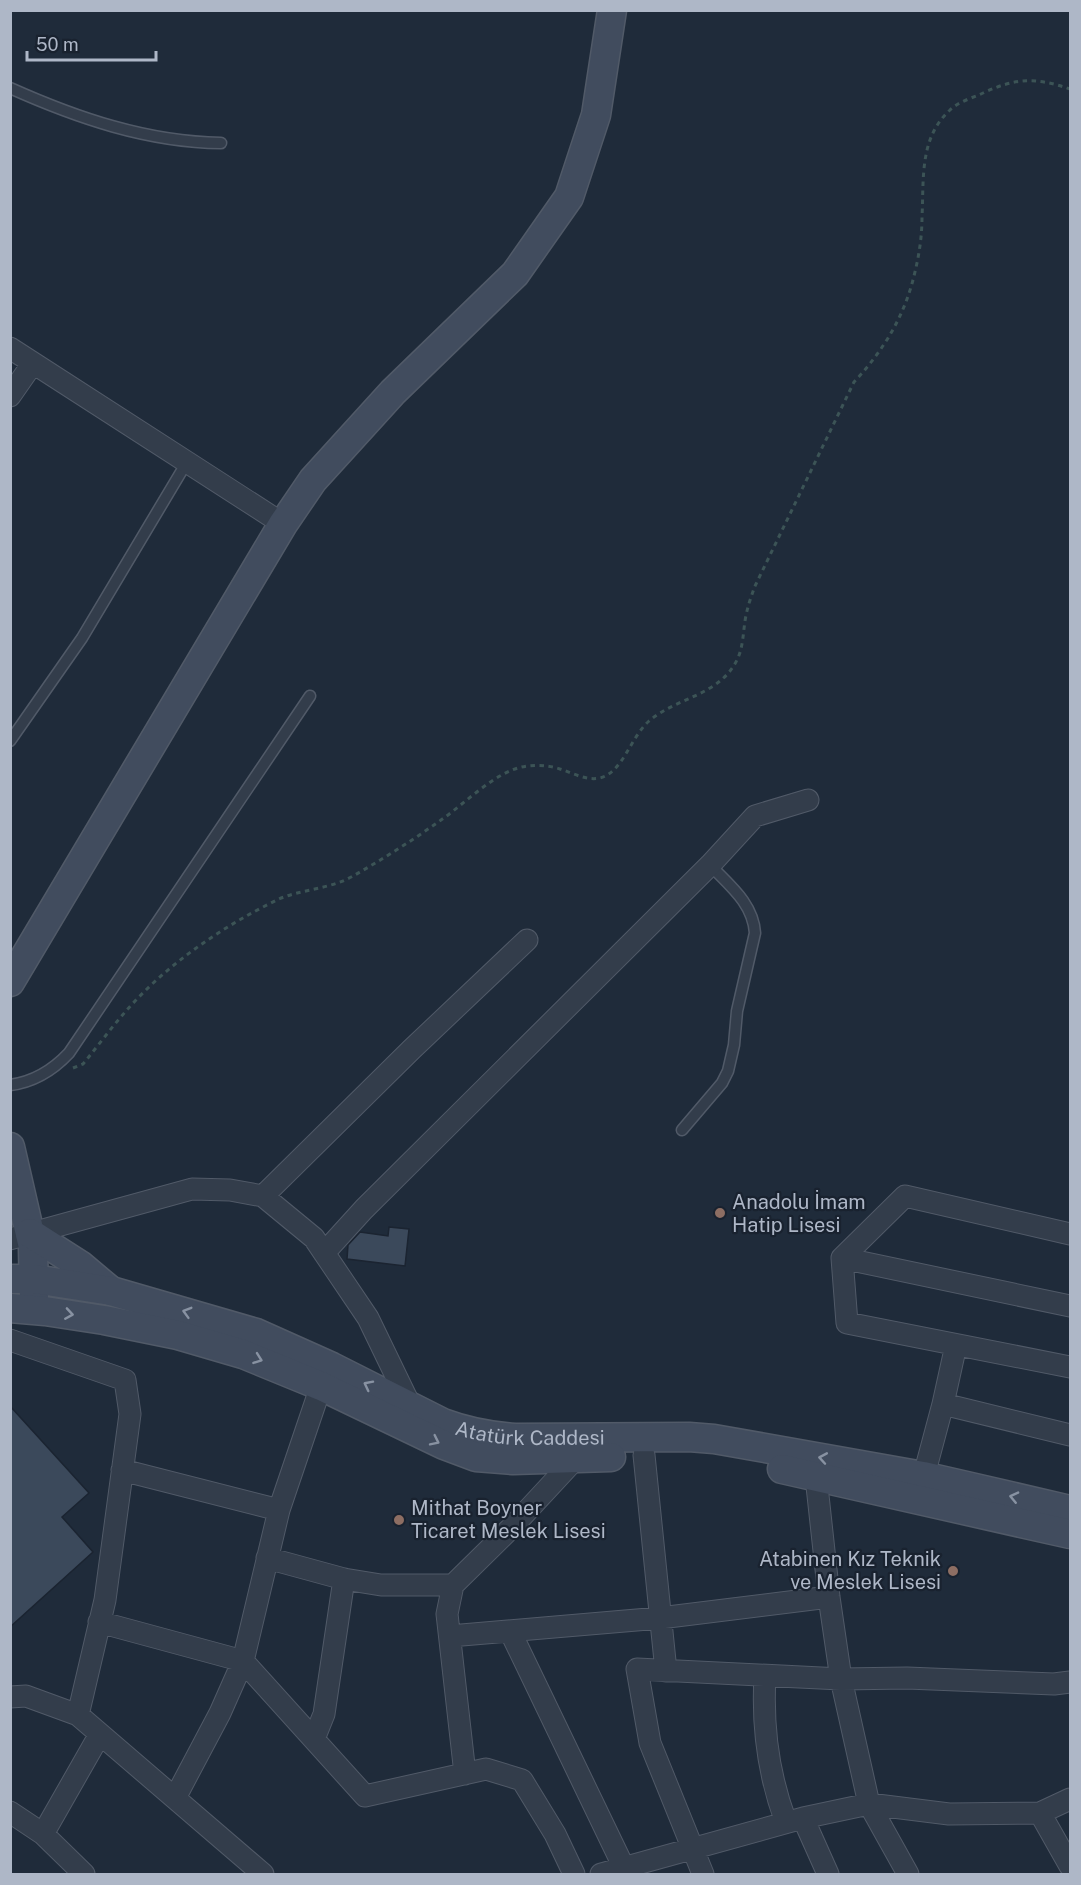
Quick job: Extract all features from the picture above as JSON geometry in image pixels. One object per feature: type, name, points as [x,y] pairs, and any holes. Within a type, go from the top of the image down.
[{"type":"main road","points":[[10,982],[283,524],[313,480],[393,392],[515,274],[569,197],[596,115],[612,10]]},
{"type":"main road","points":[[10,1147],[20,1236],[33,1247],[22,1279],[22,1309]]},
{"type":"main road","points":[[20,1236],[80,1265],[111,1291]]},
{"type":"main road","name":"Atatürk Caddesi","points":[[22,1279],[111,1291],[256,1333],[466,1432],[486,1436],[698,1438],[920,1489],[1071,1534]]},
{"type":"main road","name":"Atatürk Caddesi","points":[[22,1309],[104,1320],[210,1344],[261,1360],[462,1453],[493,1459],[680,1454],[716,1456],[816,1477],[1071,1510]]},
{"type":"street","points":[[10,348],[283,524]]},
{"type":"street","points":[[10,396],[33,363]]},
{"type":"street","points":[[324,1253],[364,1209],[710,865],[754,816],[808,800]]},
{"type":"street","points":[[263,1196],[412,1049],[527,940]]},
{"type":"street","points":[[20,1236],[192,1189],[230,1190],[263,1196],[314,1238],[368,1318],[411,1407]]},
{"type":"street","points":[[1071,1234],[905,1196],[842,1258],[847,1323],[1071,1367]]},
{"type":"street","points":[[842,1258],[1071,1306]]},
{"type":"street","points":[[10,1340],[125,1380],[130,1414],[105,1600],[78,1715]]},
{"type":"street","points":[[920,1489],[956,1346]]},
{"type":"street","points":[[175,1798],[220,1713],[243,1661],[279,1510],[321,1386]]},
{"type":"street","points":[[943,1404],[1071,1435]]},
{"type":"street","points":[[644,1455],[666,1671]]},
{"type":"street","points":[[465,1774],[447,1614],[453,1585],[512,1527],[576,1458]]},
{"type":"street","points":[[122,1470],[279,1510]]},
{"type":"street","points":[[816,1477],[829,1597],[841,1679],[869,1804],[908,1875]]},
{"type":"street","points":[[267,1558],[344,1579],[381,1585],[453,1585]]},
{"type":"street","points":[[314,1739],[324,1714],[344,1579]]},
{"type":"street","points":[[450,1636],[660,1618],[829,1597]]},
{"type":"street","points":[[99,1622],[243,1661],[364,1796],[486,1769],[522,1780],[555,1834],[574,1875]]},
{"type":"street","points":[[510,1630],[626,1871]]},
{"type":"street","points":[[703,1875],[650,1743],[637,1670],[841,1679],[907,1678],[1054,1684],[1071,1682]]},
{"type":"street","points":[[765,1676],[763,1703],[767,1757],[778,1801],[794,1820],[828,1875]]},
{"type":"street","points":[[10,1696],[26,1696],[78,1715],[262,1875]]},
{"type":"street","points":[[43,1834],[100,1734]]},
{"type":"street","points":[[601,1875],[626,1871],[692,1848],[794,1820],[869,1804],[949,1814],[1040,1813],[1071,1799]]},
{"type":"street","points":[[10,1812],[43,1834],[84,1875]]},
{"type":"street","points":[[1040,1813],[1071,1866]]},
{"type":"lane","points":[[10,88],[61,109],[134,132],[174,140],[221,143]]},
{"type":"lane","points":[[10,741],[82,638],[188,462]]},
{"type":"lane","points":[[10,1086],[30,1081],[54,1068],[69,1053],[310,696]]},
{"type":"lane","points":[[682,1130],[722,1083],[728,1071],[735,1045],[741,989],[755,933],[749,907],[710,865]]},
{"type":"path","points":[[54,1068],[69,1070],[83,1064],[127,1010],[148,989],[193,951],[251,913],[282,898],[350,878],[440,822],[504,774],[514,770],[534,765],[546,766],[586,779],[605,776],[617,768],[632,741],[650,721],[662,712],[711,689],[721,681],[734,666],[742,648],[746,618],[755,586],[849,392],[854,382],[890,336],[908,298],[921,233],[923,165],[936,128],[951,108],[1004,83],[1038,81],[1071,89]]},
{"type":"building","points":[[389,1227],[409,1229],[405,1266],[347,1259],[348,1245],[360,1232],[388,1236]]},
{"type":"building","points":[[10,1406],[89,1493],[62,1517],[93,1552],[10,1627]]},
{"type":"place","name":"Anadolu İmam Hatip Lisesi","points":[[720,1213]]},
{"type":"place","name":"Mithat Boyner Ticaret Meslek Lisesi","points":[[399,1520]]},
{"type":"place","name":"Atabinen Kız Teknik ve Meslek Lisesi","points":[[953,1571]]}]
